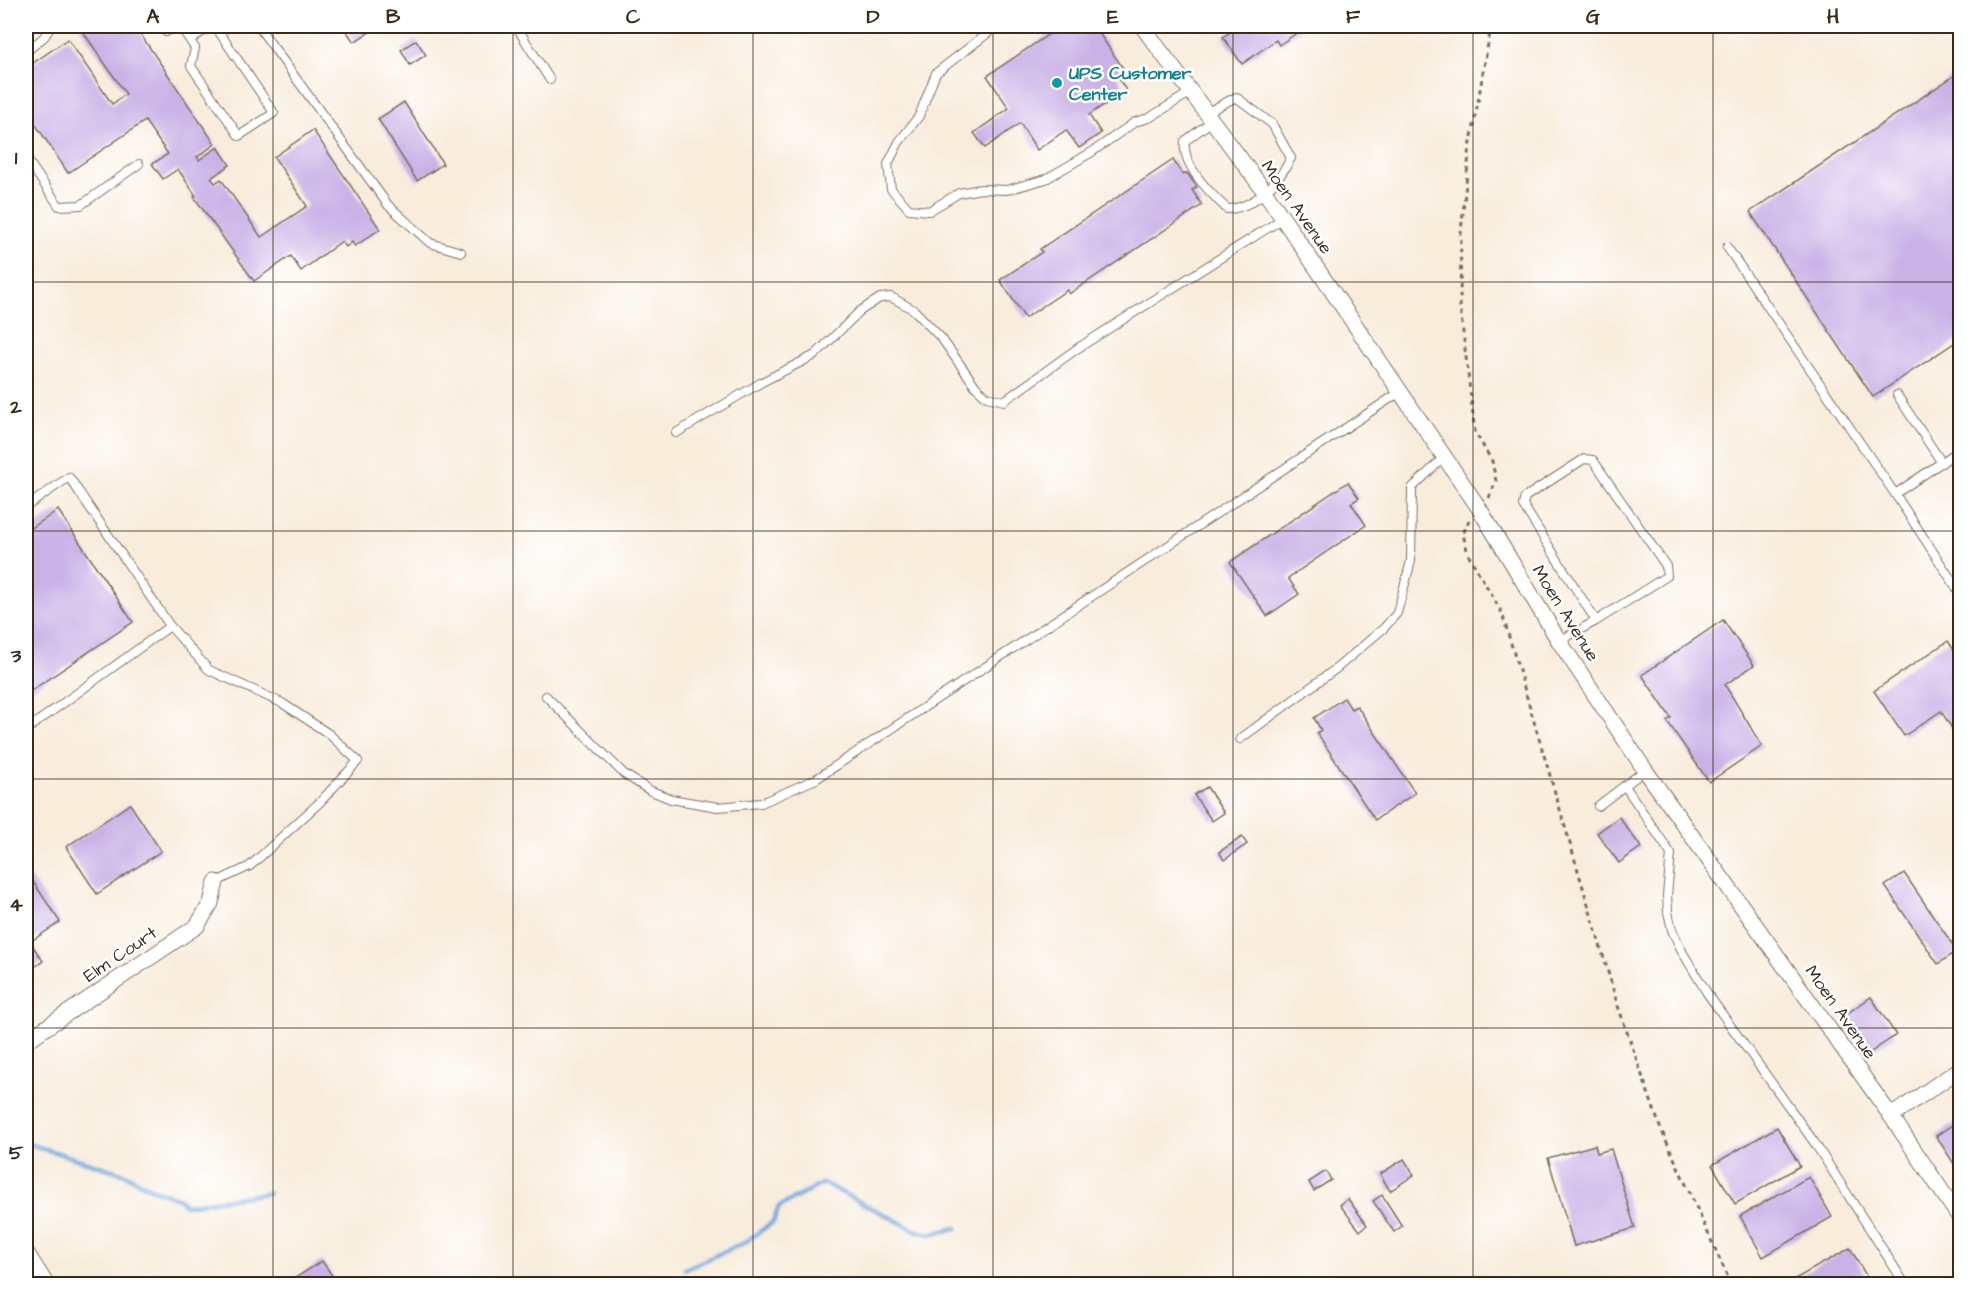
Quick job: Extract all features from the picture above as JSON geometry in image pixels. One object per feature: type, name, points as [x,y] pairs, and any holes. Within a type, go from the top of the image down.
[{"type":"street","name":"Moen Avenue","points":[[1142,26],[1265,192],[1479,508],[1558,641],[1645,770],[1891,1116],[1960,1218]]},
{"type":"street","name":"Elm Court","points":[[26,1041],[197,926],[211,903],[216,882]]},
{"type":"street","points":[[1891,1116],[1960,1070]]},
{"type":"street","points":[[26,1252],[46,1284]]},
{"type":"lane","points":[[26,52],[44,37],[51,26]]},
{"type":"lane","points":[[161,26],[166,32],[177,26],[190,40],[195,48],[191,66],[239,136],[274,113],[213,26],[190,40]]},
{"type":"lane","points":[[258,26],[388,205],[430,243],[461,252]]},
{"type":"lane","points":[[516,26],[550,80]]},
{"type":"lane","points":[[998,26],[936,73],[919,116],[899,142],[888,164],[891,189],[909,209],[929,211],[959,193],[981,189],[1007,190],[1046,179],[1092,152],[1135,122],[1149,118],[1191,92]]},
{"type":"lane","points":[[1236,97],[1272,124],[1291,158],[1282,177],[1265,192],[1234,209],[1227,209],[1214,196],[1190,163],[1184,146],[1185,141],[1209,117],[1236,97]]},
{"type":"lane","points":[[26,158],[59,206],[81,205],[139,164]]},
{"type":"lane","points":[[676,434],[762,382],[815,355],[860,311],[880,298],[891,297],[914,310],[942,339],[976,387],[987,397],[1004,401],[1078,348],[1282,219]]},
{"type":"lane","points":[[1727,247],[1960,593]]},
{"type":"lane","points":[[546,696],[624,774],[649,790],[671,798],[718,807],[761,803],[816,779],[1400,392]]},
{"type":"lane","points":[[1897,395],[1942,463]]},
{"type":"lane","points":[[1895,495],[1960,450]]},
{"type":"lane","points":[[1240,740],[1337,668],[1397,613],[1411,561],[1412,488],[1444,457]]},
{"type":"lane","points":[[1558,641],[1596,621],[1667,576],[1666,566],[1593,460],[1584,459],[1525,497],[1523,506],[1596,621]]},
{"type":"lane","points":[[26,507],[69,477],[170,626],[209,670],[282,704],[329,734],[358,761],[320,802],[250,866],[216,882]]},
{"type":"lane","points":[[26,730],[170,626]]},
{"type":"lane","points":[[1598,806],[1645,770]]},
{"type":"lane","points":[[1624,786],[1671,854],[1667,895],[1668,912],[1672,930],[1683,953],[1707,993],[1809,1135],[1905,1284]]},
{"type":"path","points":[[1491,26],[1469,154],[1461,232],[1460,307],[1475,432],[1492,461],[1496,481],[1490,497],[1469,520],[1463,534],[1468,554],[1502,613],[1618,1006],[1660,1127],[1731,1284]]},
{"type":"building","points":[[79,26],[135,26],[215,144],[197,157],[199,160],[218,147],[230,165],[211,178],[215,183],[221,179],[261,237],[307,206],[274,157],[313,130],[380,229],[355,246],[352,242],[346,247],[342,241],[301,271],[291,256],[254,281],[194,197],[196,196],[178,169],[163,179],[152,164],[168,154],[145,121],[68,173],[26,110],[26,68],[68,39],[112,104],[126,94]]},
{"type":"building","points":[[343,26],[379,26],[354,42]]},
{"type":"building","name":"UPS Customer Center","points":[[1061,26],[1083,26],[1085,29],[1094,26],[1125,71],[1117,76],[1126,90],[1089,115],[1101,133],[1079,148],[1066,130],[1037,150],[1020,123],[985,148],[974,133],[1009,108],[987,76]]},
{"type":"building","points":[[1239,26],[1302,26],[1304,28],[1279,45],[1276,40],[1242,64],[1223,37]]},
{"type":"building","points":[[416,40],[426,55],[410,65],[401,50]]},
{"type":"building","points":[[1960,72],[1960,339],[1873,397],[1750,212]]},
{"type":"building","points":[[404,102],[443,164],[417,181],[378,119]]},
{"type":"building","points":[[1173,160],[1183,175],[1187,173],[1197,187],[1192,190],[1202,205],[1069,294],[1067,290],[1025,318],[1000,280],[1042,252],[1040,249]]},
{"type":"building","points":[[1348,482],[1359,498],[1351,503],[1366,525],[1288,578],[1299,594],[1267,616],[1230,562]]},
{"type":"building","points":[[58,510],[133,622],[26,694],[26,532]]},
{"type":"building","points":[[1723,620],[1754,665],[1725,685],[1762,746],[1709,782],[1667,721],[1671,718],[1642,675]]},
{"type":"building","points":[[1948,641],[1960,659],[1960,741],[1941,711],[1904,736],[1874,691]]},
{"type":"building","points":[[1344,698],[1351,709],[1357,706],[1415,793],[1375,820],[1317,733],[1321,730],[1314,718]]},
{"type":"building","points":[[1207,787],[1224,813],[1212,821],[1194,795]]},
{"type":"building","points":[[130,804],[161,851],[97,894],[66,847]]},
{"type":"building","points":[[1619,817],[1641,847],[1619,863],[1597,833]]},
{"type":"building","points":[[1242,837],[1247,844],[1224,860],[1219,852]]},
{"type":"building","points":[[1904,873],[1957,951],[1938,964],[1885,886]]},
{"type":"building","points":[[30,877],[60,922],[30,942],[43,961],[26,973],[26,880]]},
{"type":"building","points":[[1871,997],[1896,1035],[1868,1054],[1842,1017]]},
{"type":"building","points":[[1955,1123],[1960,1131],[1960,1173],[1936,1136]]},
{"type":"building","points":[[1777,1127],[1800,1166],[1735,1204],[1712,1165]]},
{"type":"building","points":[[1595,1145],[1597,1153],[1611,1149],[1635,1228],[1574,1246],[1548,1158]]},
{"type":"building","points":[[1404,1159],[1414,1175],[1390,1191],[1380,1174]]},
{"type":"building","points":[[1326,1171],[1331,1180],[1314,1191],[1309,1182]]},
{"type":"building","points":[[1809,1177],[1832,1217],[1763,1257],[1740,1216]]},
{"type":"building","points":[[1382,1195],[1402,1226],[1394,1232],[1373,1201]]},
{"type":"building","points":[[1348,1199],[1367,1225],[1360,1231],[1340,1205]]},
{"type":"building","points":[[1850,1248],[1871,1284],[1786,1284]]},
{"type":"building","points":[[322,1261],[338,1284],[286,1284]]},
{"type":"waterway","points":[[26,1143],[125,1174],[150,1188],[180,1199],[185,1205],[269,1193]]},
{"type":"waterway","points":[[685,1269],[744,1243],[773,1222],[779,1207],[823,1183],[917,1231],[930,1234],[957,1228]]},
{"type":"place","name":"UPS Customer Center","points":[[1057,83]]}]
